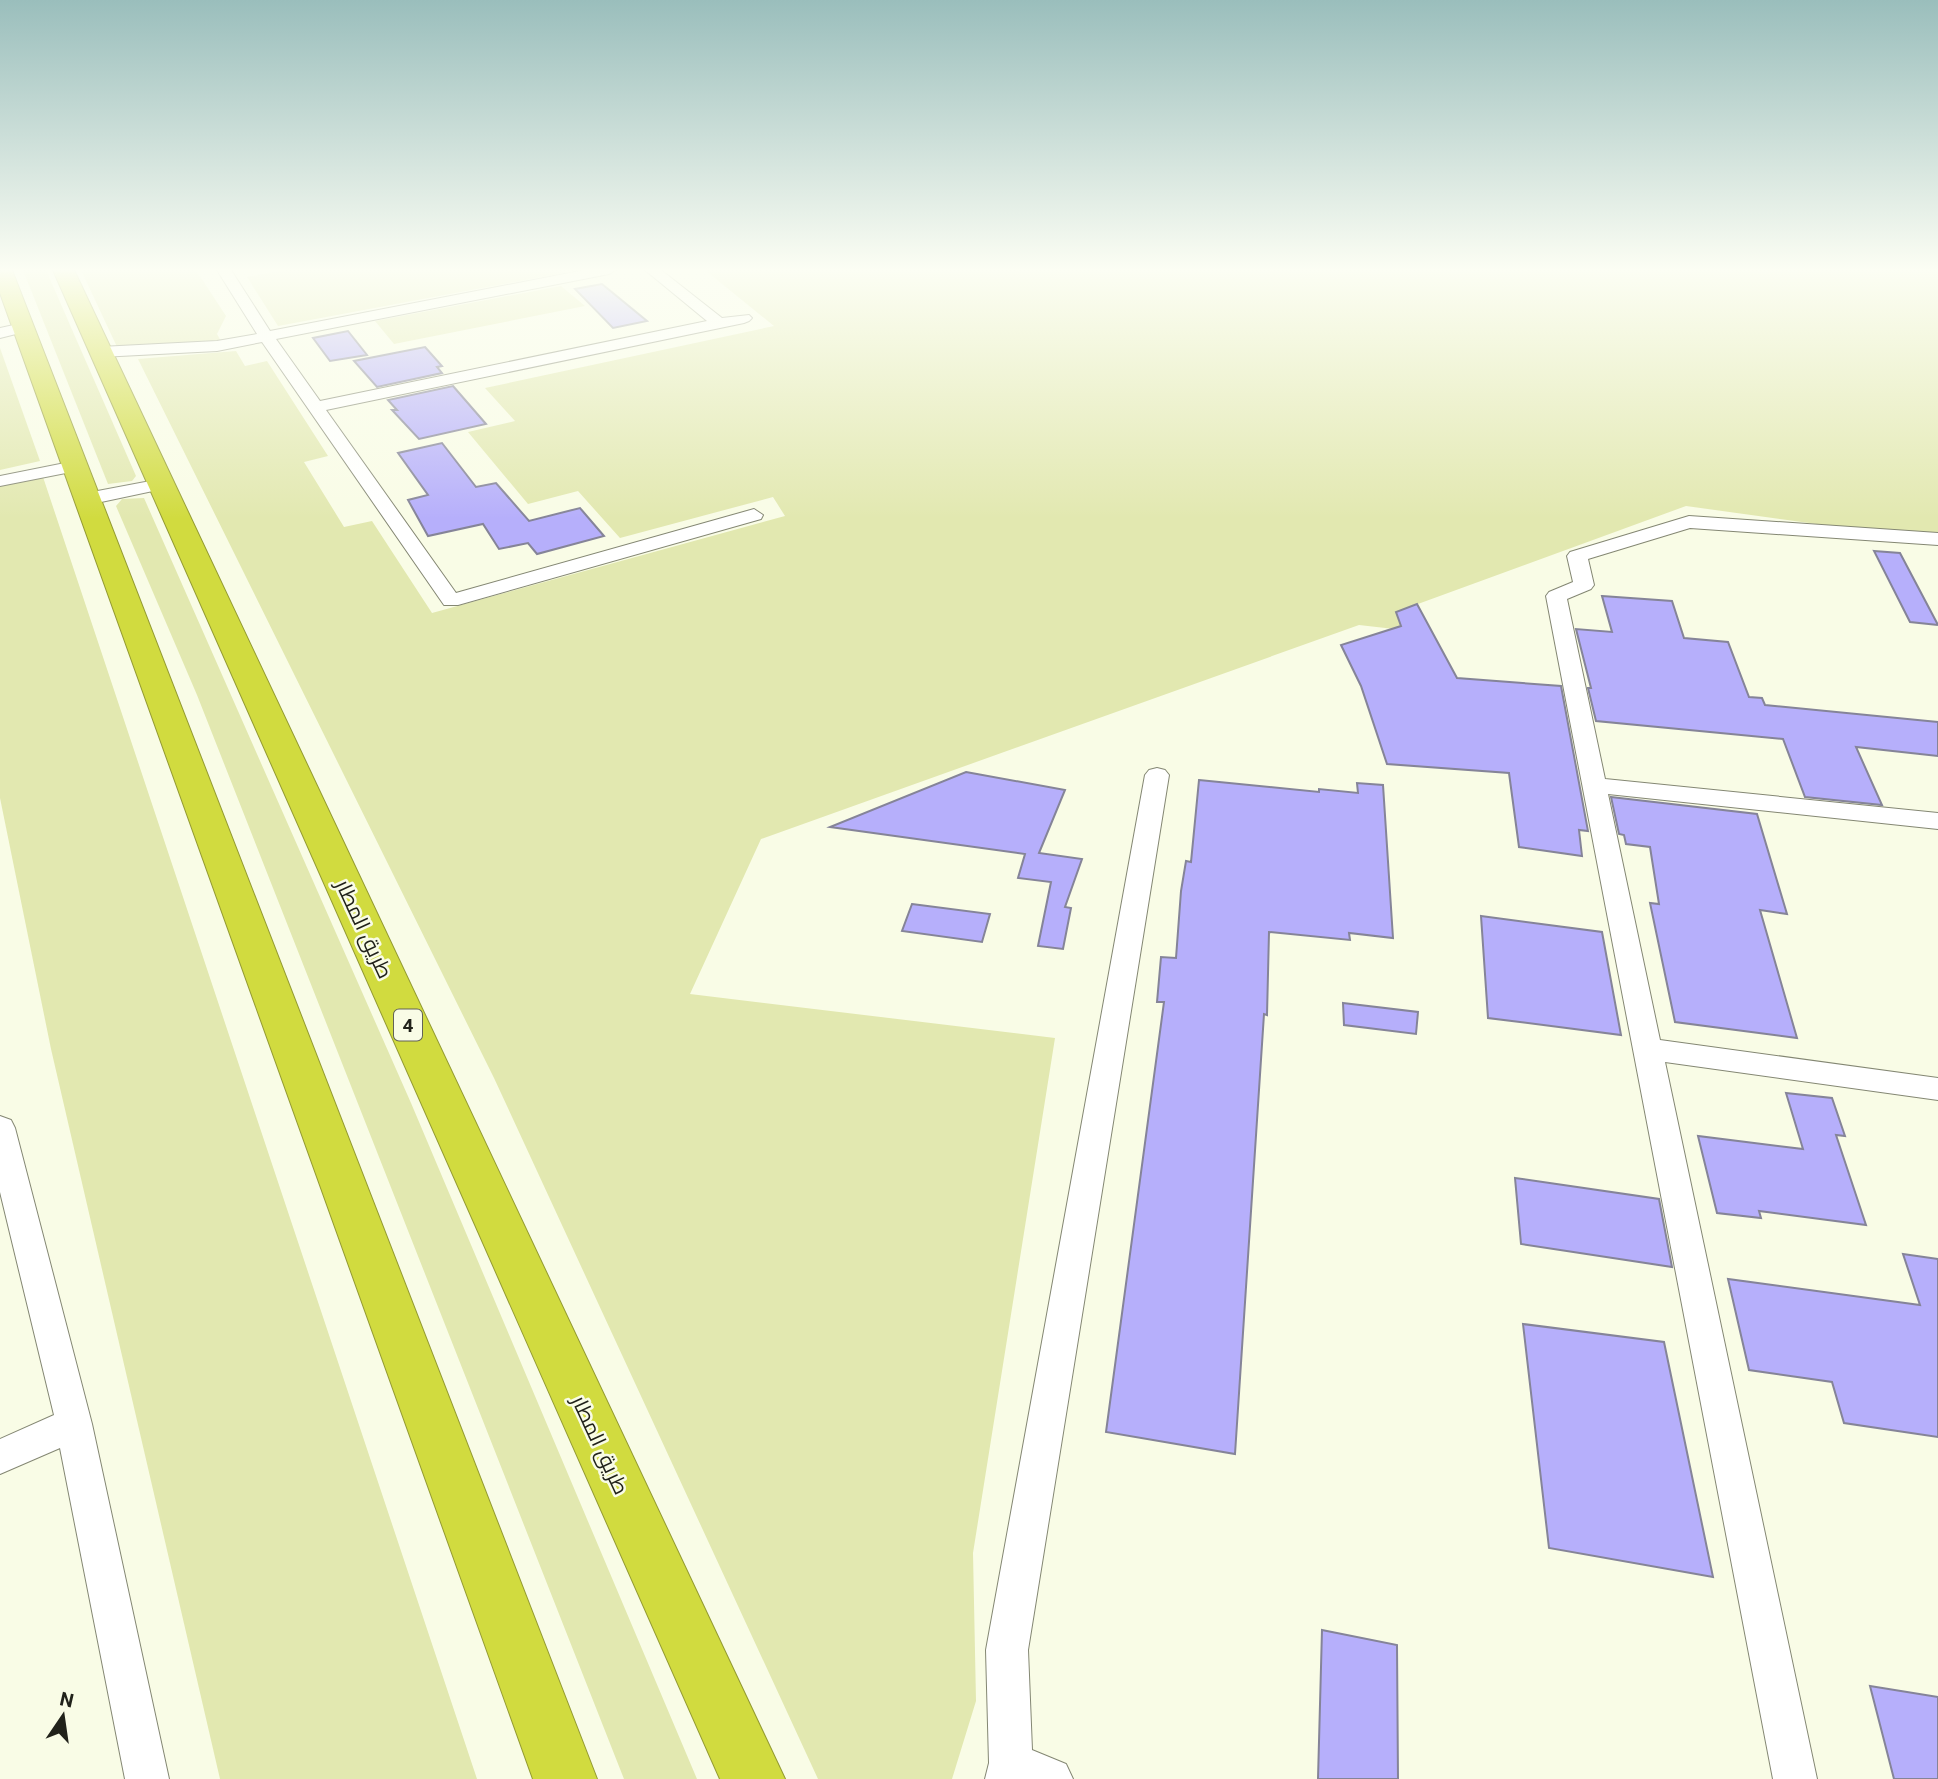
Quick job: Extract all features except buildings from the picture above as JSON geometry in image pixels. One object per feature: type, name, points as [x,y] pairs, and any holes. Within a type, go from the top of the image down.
[{"type":"highway","points":[[22,353],[81,482],[565,1779]]},
{"type":"highway","name":"طريق المطار","points":[[100,353],[752,1779]]},
{"type":"street","points":[[278,353],[451,601],[754,515]]},
{"type":"street","points":[[314,407],[574,353]]},
{"type":"street","points":[[0,481],[161,484]]},
{"type":"street","points":[[1795,1779],[1556,596],[1584,585],[1577,556],[1689,522],[1938,540]]},
{"type":"street","points":[[1051,1779],[1009,1771],[1007,1650],[1157,775]]},
{"type":"street","points":[[1594,785],[1938,821]]},
{"type":"street","points":[[1647,1049],[1938,1089]]},
{"type":"street","points":[[0,1128],[74,1424],[147,1779]]},
{"type":"street","points":[[0,1457],[74,1424]]},
{"type":"green space","points":[[0,353],[2,353],[40,461],[0,470]]},
{"type":"green space","points":[[56,353],[82,353],[136,476],[132,481],[108,484]]},
{"type":"green space","points":[[237,353],[245,366],[267,361],[328,456],[304,462],[344,527],[372,521],[432,613],[785,516],[773,497],[620,538],[578,491],[528,504],[468,432],[515,421],[485,388],[648,353],[1938,353],[1938,535],[1890,534],[1686,506],[1396,612],[1403,630],[1359,625],[761,839],[690,994],[1055,1038],[973,1553],[976,1701],[952,1779],[818,1779],[494,1078],[138,359]]},
{"type":"green space","points":[[43,477],[477,1779],[220,1779],[51,1049],[0,798],[0,485]]},
{"type":"green space","points":[[144,498],[411,1103],[697,1779],[624,1779],[197,695],[116,506],[122,499]]}]
